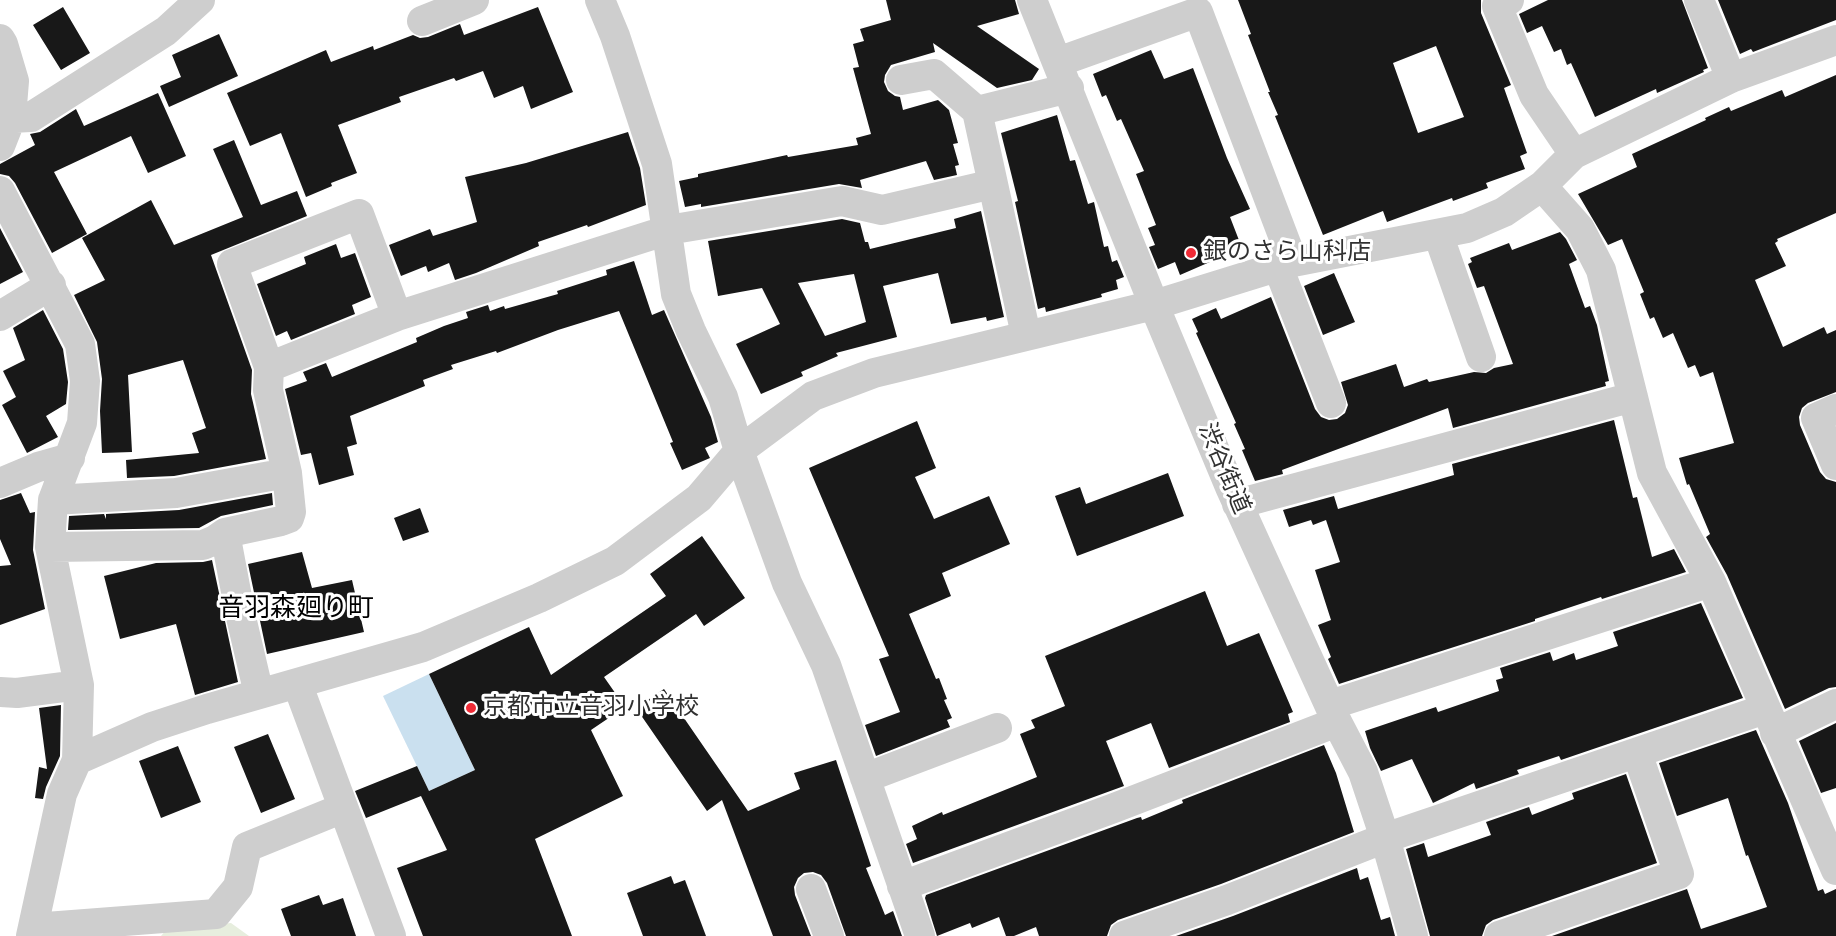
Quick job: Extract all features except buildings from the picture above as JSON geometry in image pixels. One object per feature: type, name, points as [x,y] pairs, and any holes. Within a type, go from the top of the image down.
[{"type":"street","points":[[11,118],[32,117],[166,31],[200,0]]},
{"type":"street","points":[[422,21],[474,0]]},
{"type":"street","points":[[600,0],[615,36],[657,164],[676,294],[690,331],[723,397],[739,451],[787,583],[826,664],[920,936]]},
{"type":"street","name":"渋谷街道","points":[[1032,0],[1154,305],[1237,504],[1363,772],[1413,936]]},
{"type":"street","points":[[1699,0],[1731,78]]},
{"type":"street","points":[[1500,2],[1534,95],[1574,154]]},
{"type":"street","points":[[977,111],[1063,75],[1198,12],[1286,265],[1331,403]]},
{"type":"street","points":[[0,39],[14,81],[11,118],[0,146]]},
{"type":"street","points":[[78,760],[152,727],[423,647],[539,598],[615,561],[699,498],[739,451],[813,396],[874,373],[1154,305],[1286,265],[1467,228],[1504,212],[1542,186],[1574,154],[1731,78],[1836,40]]},
{"type":"street","points":[[901,80],[934,74],[977,111],[1026,335]]},
{"type":"street","points":[[269,368],[398,316],[668,230],[842,201],[882,210],[993,184]]},
{"type":"street","points":[[1542,186],[1580,229],[1601,270],[1652,473],[1711,582],[1770,721],[1834,859]]},
{"type":"street","points":[[0,191],[81,344],[85,381],[82,423],[53,500],[50,547],[79,685],[78,760],[62,794],[32,932],[216,914],[238,887],[247,847],[344,808]]},
{"type":"street","points":[[50,547],[203,545],[225,533],[289,518],[291,512],[287,473],[267,390],[269,368],[232,264],[359,214],[398,316]]},
{"type":"street","points":[[1438,234],[1481,357]]},
{"type":"street","points":[[0,316],[51,285]]},
{"type":"street","points":[[1237,504],[1633,397]]},
{"type":"street","points":[[1836,408],[1816,418],[1836,465]]},
{"type":"street","points":[[0,483],[38,467],[70,458]]},
{"type":"street","points":[[53,500],[176,493],[287,473]]},
{"type":"street","points":[[225,533],[240,613],[259,694]]},
{"type":"street","points":[[902,886],[1114,808],[1334,713],[1711,582]]},
{"type":"street","points":[[297,683],[391,936]]},
{"type":"street","points":[[0,692],[17,693],[79,685]]},
{"type":"street","points":[[1124,936],[1227,900],[1385,838],[1637,753],[1836,704]]},
{"type":"street","points":[[865,778],[997,728]]},
{"type":"street","points":[[1499,936],[1679,874],[1637,753]]},
{"type":"street","points":[[811,889],[829,936]]},
{"type":"green space","points":[[231,923],[249,936],[161,936],[166,930]]},
{"type":"water","points":[[429,674],[475,770],[429,791],[383,696]]},
{"type":"place","name":"銀のさら山科店","points":[[1191,253]]},
{"type":"place","name":"京都市立音羽小学校","points":[[471,708]]},
{"type":"district","name":"音羽森廻り町","points":[[296,610]]}]
